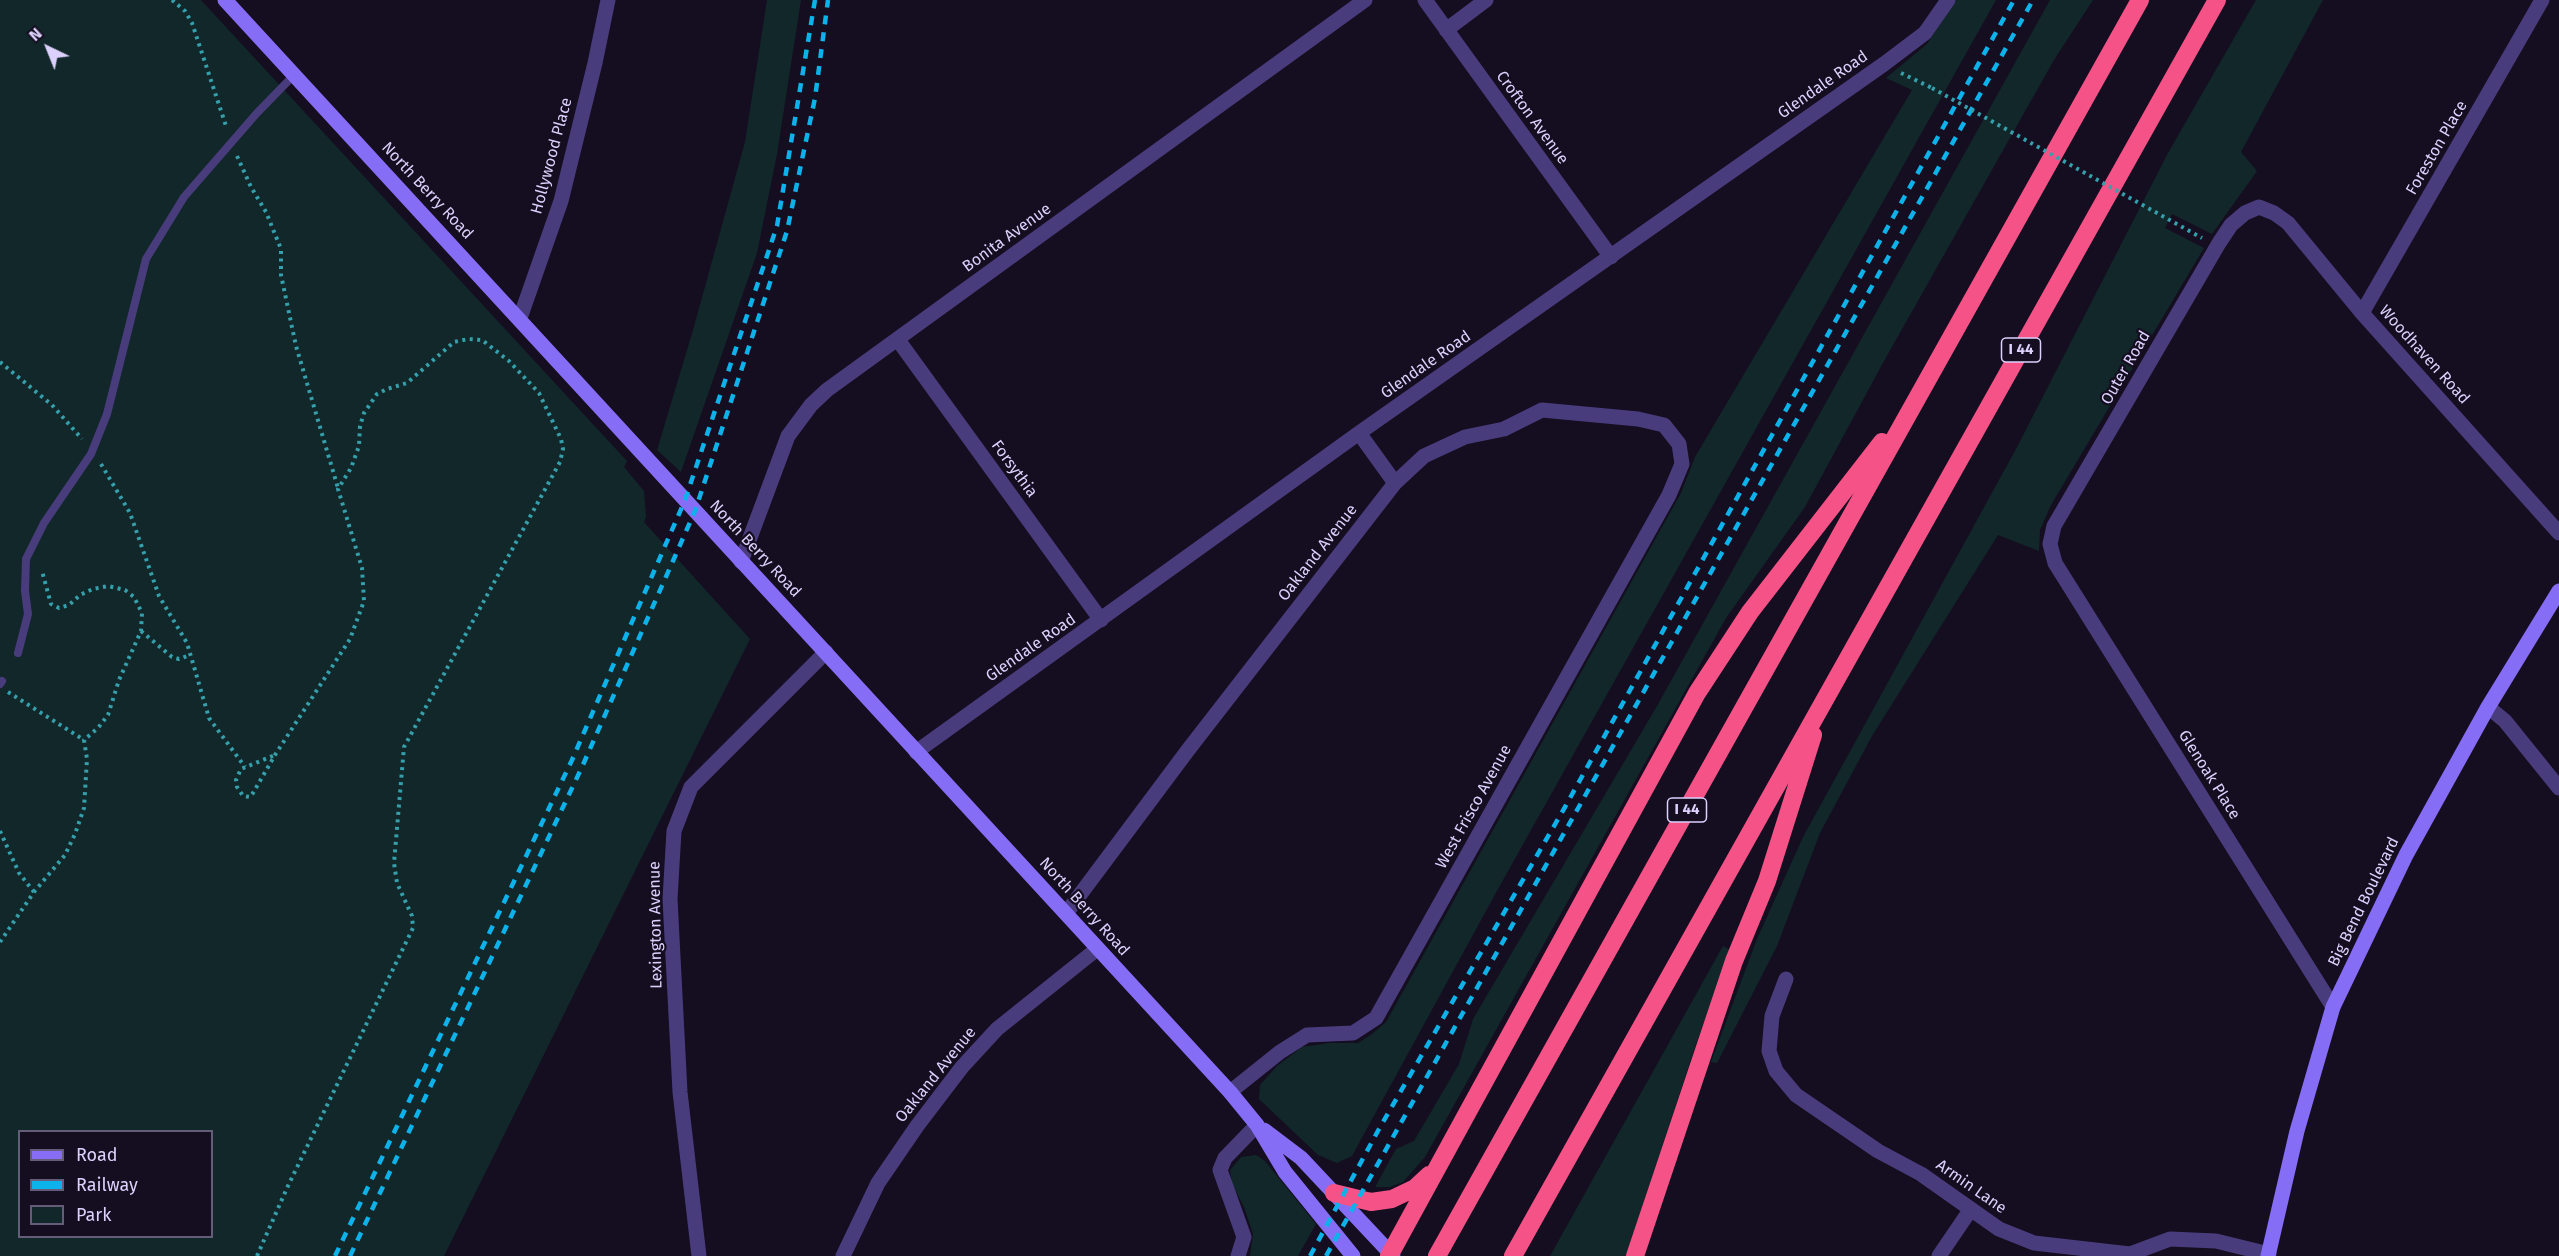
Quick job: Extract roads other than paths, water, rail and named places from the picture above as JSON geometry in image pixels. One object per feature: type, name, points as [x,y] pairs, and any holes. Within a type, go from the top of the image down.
[{"type":"highway","name":"I 44","points":[[1437,1256],[2140,0]]},
{"type":"highway","name":"I 44","points":[[1512,1256],[2217,0]]},
{"type":"highway","points":[[1391,1255],[1697,693],[1750,612],[1918,396]]},
{"type":"highway","points":[[1635,1256],[1730,972],[1767,881],[1824,700]]},
{"type":"highway","points":[[1334,1193],[1371,1202],[1392,1199],[1415,1188],[1437,1168]]},
{"type":"main road","name":"North Berry Road","points":[[225,0],[520,318],[916,752],[1067,912],[1097,949],[1230,1092],[1257,1125],[1285,1172],[1353,1256]]},
{"type":"main road","name":"Big Bend Boulevard","points":[[2268,1255],[2297,1131],[2333,1007],[2406,855],[2488,707],[2559,591]]},
{"type":"main road","name":"North Berry Road","points":[[1257,1125],[1301,1158],[1391,1255]]},
{"type":"street","name":"Hollywood Place","points":[[520,318],[561,201],[608,0]]},
{"type":"street","name":"Bonita Avenue","points":[[741,562],[780,456],[797,422],[827,390],[1365,0]]},
{"type":"street","name":"Crofton Avenue","points":[[1425,0],[1611,257]]},
{"type":"street","points":[[1446,30],[1486,0]]},
{"type":"street","name":"Glendale Road","points":[[916,752],[1359,434],[1884,64],[1925,33],[1948,0]]},
{"type":"street","name":"Foreston Place","points":[[2362,313],[2542,0]]},
{"type":"street","name":"Woodhaven Road","points":[[2259,207],[2274,213],[2288,223],[2362,313],[2559,533]]},
{"type":"street","name":"Outer Road","points":[[2055,563],[2050,544],[2054,526],[2218,243],[2230,225],[2245,213],[2259,207]]},
{"type":"street","name":"Forsythia","points":[[898,340],[1101,620]]},
{"type":"street","name":"Oakland Avenue","points":[[1067,912],[1188,750],[1395,483],[1424,456],[1465,437],[1504,429],[1542,410],[1638,418],[1664,425],[1679,444],[1682,464]]},
{"type":"street","points":[[1359,434],[1395,483]]},
{"type":"street","name":"West Frisco Avenue","points":[[1230,1092],[1280,1052],[1307,1035],[1353,1033],[1376,1018],[1670,495],[1682,464]]},
{"type":"street","name":"Glenoak Place","points":[[2055,563],[2333,1007]]},
{"type":"street","name":"Lexington Avenue","points":[[699,1256],[680,1092],[670,899],[674,831],[691,787],[826,652]]},
{"type":"street","points":[[2488,707],[2505,721],[2559,788]]},
{"type":"street","name":"Oakland Avenue","points":[[843,1256],[878,1183],[917,1126],[962,1067],[997,1029],[1097,949]]},
{"type":"street","name":"Armin Lane","points":[[1785,979],[1772,1016],[1769,1051],[1776,1071],[1796,1095],[1878,1151],[1921,1174],[1999,1229],[2034,1243],[2130,1254],[2170,1239],[2216,1241],[2268,1255]]},
{"type":"street","points":[[1238,1256],[1244,1237],[1220,1170],[1225,1158],[1257,1125]]},
{"type":"street","points":[[1939,1256],[1971,1209]]},
{"type":"lane","points":[[18,653],[28,614],[25,591],[26,559],[44,523],[69,490],[91,454],[107,414],[146,259],[184,197],[232,141],[295,75]]},
{"type":"railway","points":[[335,1256],[572,760],[685,500],[777,226],[815,0]]},
{"type":"railway","points":[[350,1256],[582,767],[695,511],[787,231],[815,98],[828,0]]},
{"type":"railway","points":[[1310,1256],[1379,1129],[1565,807],[2014,0]]},
{"type":"railway","points":[[1326,1256],[2033,0]]}]
